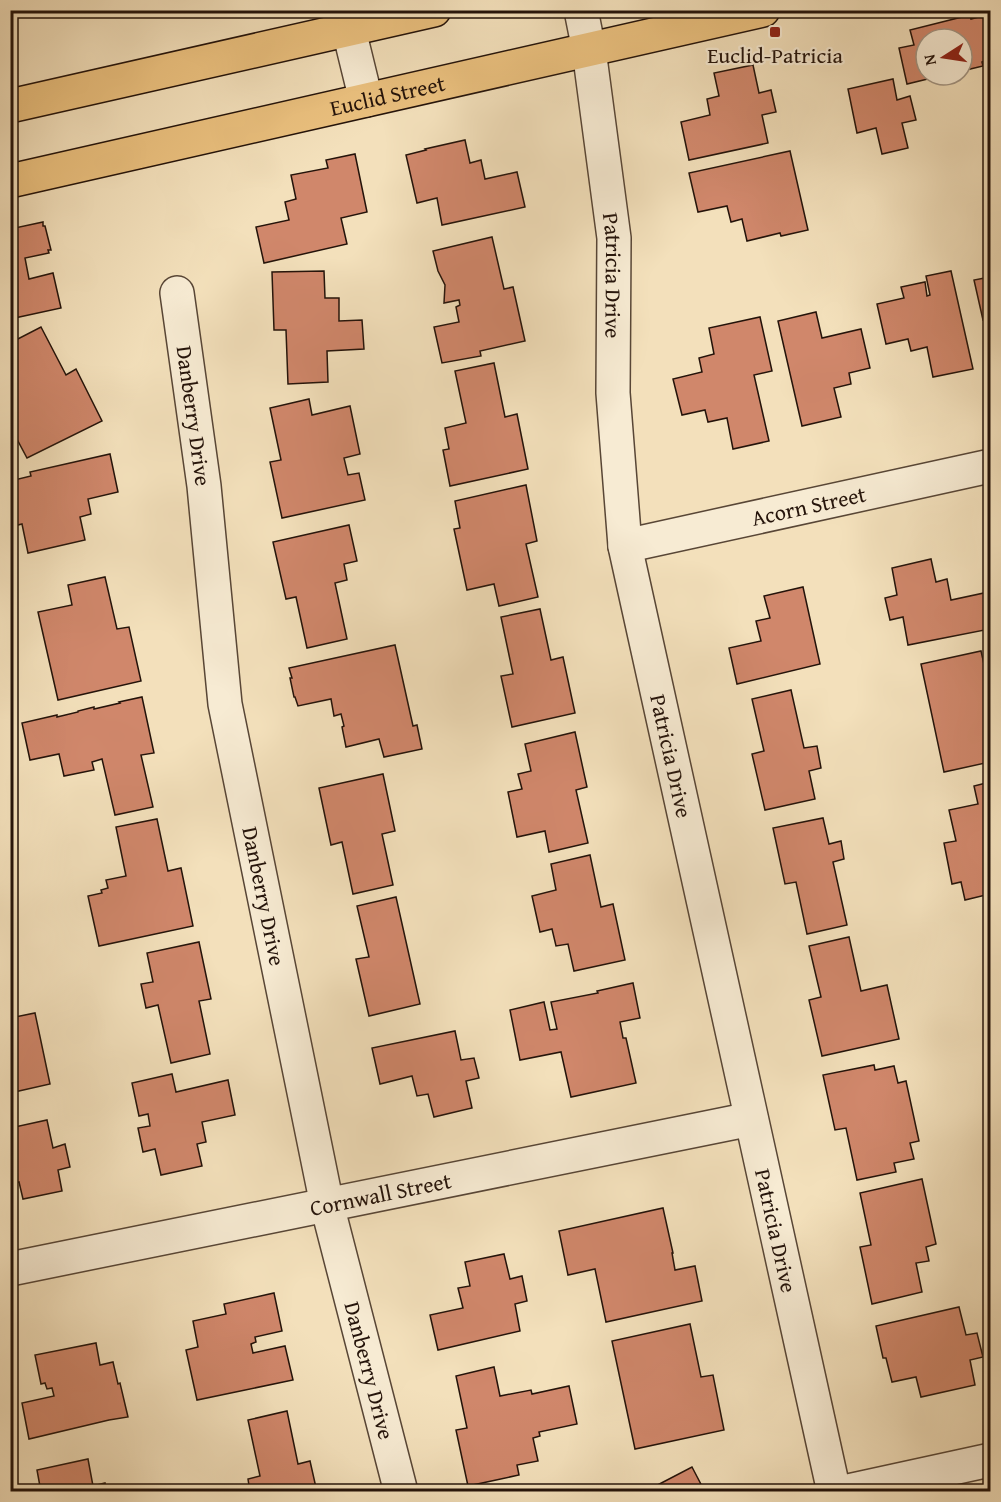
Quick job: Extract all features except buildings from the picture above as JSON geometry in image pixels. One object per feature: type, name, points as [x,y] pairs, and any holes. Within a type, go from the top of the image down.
[{"type":"main road","points":[[10,106],[346,20],[435,10]]},
{"type":"main road","name":"Euclid Street","points":[[10,181],[763,10]]},
{"type":"street","name":"Patricia Drive","points":[[581,10],[589,50],[614,238],[613,393],[625,546],[834,1491]]},
{"type":"street","points":[[346,20],[366,100]]},
{"type":"street","name":"Danberry Drive","points":[[177,293],[204,486],[225,704],[327,1205],[401,1491]]},
{"type":"street","name":"Acorn Street","points":[[625,546],[990,466]]},
{"type":"street","name":"Cornwall Street","points":[[10,1269],[751,1119]]},
{"type":"street","points":[[843,1491],[990,1460]]},
{"type":"place","name":"Euclid-Patricia","points":[[775,32]]}]
